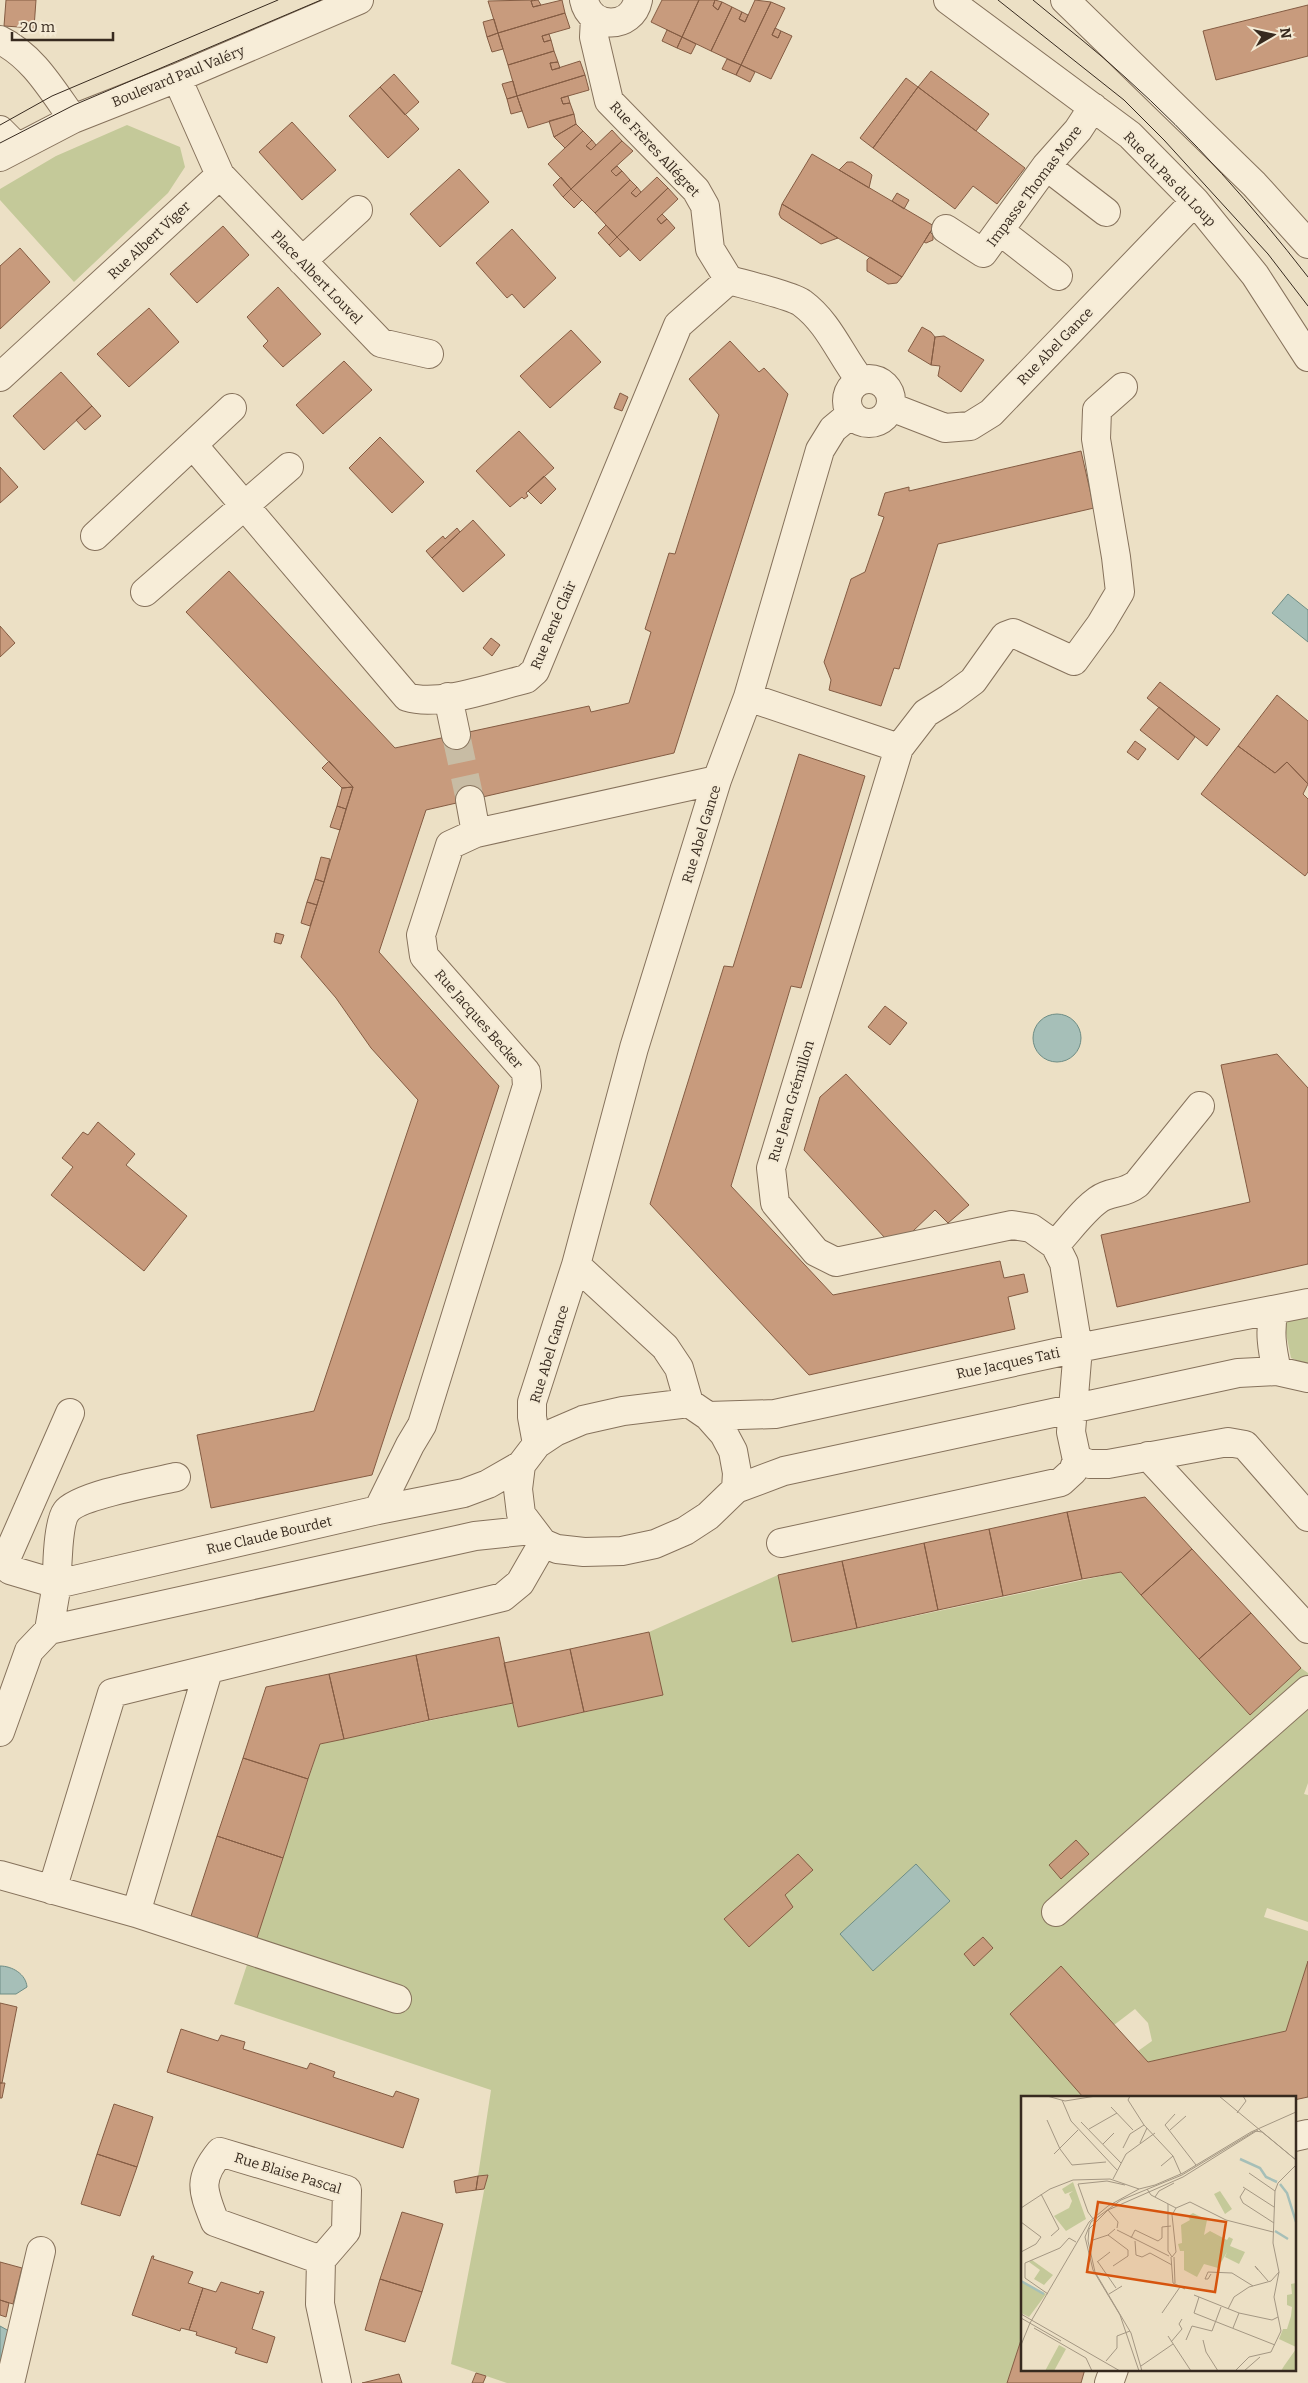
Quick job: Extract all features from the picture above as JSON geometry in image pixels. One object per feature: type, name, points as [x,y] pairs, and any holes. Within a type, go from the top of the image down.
[{"type":"street","name":"Boulevard Paul Valéry","points":[[6,145],[177,78],[359,0]]},
{"type":"street","name":"Rue Frères Allégret","points":[[589,9],[603,22],[620,22],[634,11],[638,0]]},
{"type":"street","points":[[1066,0],[1254,184],[1308,244]]},
{"type":"street","name":"Rue du Pas du Loup","points":[[957,2],[1130,135],[1195,201],[1255,274],[1308,357]]},
{"type":"street","name":"Rue Frères Allégret","points":[[589,9],[609,101],[696,190],[705,206],[710,249],[729,280]]},
{"type":"street","points":[[0,40],[11,46],[42,75],[73,119]]},
{"type":"street","points":[[177,78],[220,175]]},
{"type":"street","name":"Impasse Thomas More","points":[[946,229],[983,253],[1046,166],[1078,130],[1093,107]]},
{"type":"street","points":[[1046,166],[1106,212]]},
{"type":"street","name":"Place Albert Louvel","points":[[220,175],[381,343],[429,354]]},
{"type":"street","name":"Rue Albert Viger","points":[[0,376],[220,175]]},
{"type":"street","name":"Rue Abel Gance","points":[[890,407],[944,428],[970,426],[991,413],[1195,201]]},
{"type":"street","points":[[302,261],[358,210]]},
{"type":"street","points":[[1000,231],[1058,276]]},
{"type":"street","points":[[729,280],[801,302],[828,328],[848,364],[860,380]]},
{"type":"street","name":"Rue René Clair","points":[[193,445],[407,697],[419,701],[448,697],[526,679],[534,671],[678,325],[729,280]]},
{"type":"street","points":[[870,378],[880,381],[888,387],[891,397],[890,407],[886,415],[873,422],[858,420],[851,414],[847,404],[847,395],[852,386],[860,380],[870,378]]},
{"type":"street","points":[[748,697],[898,748],[926,713],[973,681],[1005,636],[1013,633],[1074,661],[1101,624],[1120,592],[1115,548],[1096,439],[1097,410],[1123,387]]},
{"type":"street","points":[[95,536],[232,408]]},
{"type":"street","name":"Rue Abel Gance","points":[[529,1454],[532,1402],[576,1265],[634,1048],[717,780],[748,697],[820,450],[833,430],[851,414]]},
{"type":"street","points":[[145,592],[289,467]]},
{"type":"street","points":[[448,697],[456,735]]},
{"type":"street","name":"Rue Jean Grémillon","points":[[898,748],[771,1168],[775,1204],[816,1252],[836,1262],[1012,1225],[1031,1228],[1055,1245]]},
{"type":"street","name":"Rue Jacques Becker","points":[[378,1510],[422,1425],[527,1086],[526,1072],[424,956],[421,935],[450,845],[476,833],[717,780]]},
{"type":"street","points":[[470,800],[476,833]]},
{"type":"street","points":[[781,1544],[1061,1482],[1073,1471],[1077,1460],[1071,1432],[1078,1348],[1064,1263],[1055,1245],[1094,1202],[1104,1196],[1128,1191],[1137,1184],[1200,1106]]},
{"type":"street","points":[[576,1265],[665,1347],[678,1368],[698,1410],[724,1434],[733,1451],[737,1473],[736,1489]]},
{"type":"street","name":"Rue Jacques Tati","points":[[529,1454],[555,1432],[583,1420],[623,1411],[698,1410],[774,1414],[1078,1348],[1308,1303]]},
{"type":"street","points":[[1274,1310],[1271,1332],[1276,1371]]},
{"type":"street","points":[[529,1454],[518,1489],[520,1514],[538,1536],[558,1549],[584,1552],[622,1551],[655,1544],[685,1531],[708,1516],[736,1489],[784,1471],[1238,1374],[1276,1371],[1308,1378]]},
{"type":"street","points":[[57,1584],[10,1570],[6,1559],[70,1413]]},
{"type":"street","points":[[1077,1460],[1090,1464],[1108,1464],[1228,1442],[1245,1445],[1308,1517]]},
{"type":"street","name":"Rue Claude Bourdet","points":[[57,1584],[378,1510],[464,1493],[488,1484],[529,1454]]},
{"type":"street","points":[[1148,1456],[1308,1629]]},
{"type":"street","points":[[50,1630],[57,1584],[58,1547],[66,1512],[80,1501],[176,1477]]},
{"type":"street","points":[[1,1726],[29,1651],[50,1630],[475,1536],[538,1536]]},
{"type":"street","points":[[52,1890],[112,1693],[208,1671],[503,1597],[520,1583],[538,1536]]},
{"type":"street","points":[[136,1913],[208,1671]]},
{"type":"street","points":[[1056,1912],[1308,1690]]},
{"type":"street","points":[[0,1875],[136,1913],[397,1999]]},
{"type":"street","name":"Rue Blaise Pascal","points":[[220,2152],[347,2190],[346,2231],[321,2260],[215,2222],[203,2192],[208,2166],[220,2152]]},
{"type":"street","points":[[10,2383],[41,2251]]},
{"type":"street","points":[[321,2260],[320,2304],[337,2383]]},
{"type":"street","points":[[1109,2383],[1114,2370]]},
{"type":"green space","points":[[127,125],[180,147],[185,167],[168,193],[74,282],[0,200],[0,189],[56,156]]},
{"type":"green space","points":[[1308,1311],[1308,1365],[1291,1358],[1285,1328],[1286,1321]]},
{"type":"green space","points":[[1121,1572],[1250,1715],[1301,1668],[1308,1673],[1308,1783],[1304,1794],[1308,1795],[1308,1922],[1267,1908],[1264,1917],[1308,1931],[1308,1961],[1286,2031],[1148,2062],[1138,2051],[1152,2041],[1148,2023],[1135,2009],[1114,2025],[1061,1967],[1083,2096],[1021,2096],[1021,2340],[1007,2383],[507,2383],[451,2364],[487,2175],[478,2176],[491,2090],[234,2004],[320,1744],[513,1703],[518,1727],[662,1695],[649,1632],[778,1575],[794,1642]]},
{"type":"water","points":[[1288,594],[1308,610],[1308,642],[1272,613]]},
{"type":"water","points":[[1052,1014],[1062,1014],[1071,1018],[1077,1024],[1080,1029],[1080,1047],[1071,1058],[1062,1062],[1052,1062],[1043,1058],[1037,1052],[1033,1043],[1033,1033],[1037,1024],[1043,1018]]},
{"type":"water","points":[[916,1864],[950,1901],[873,1971],[840,1934]]},
{"type":"water","points":[[0,1966],[9,1967],[18,1972],[24,1978],[27,1987],[16,1994],[0,1994]]},
{"type":"water","points":[[0,2326],[9,2331],[0,2369]]},
{"type":"building","points":[[6,0],[36,0],[34,28],[4,26]]},
{"type":"building","points":[[533,0],[531,1],[533,7],[562,0],[565,13],[498,33],[488,1]]},
{"type":"building","points":[[538,0],[541,5],[533,7],[531,1]]},
{"type":"building","points":[[662,0],[699,0],[682,37],[651,22]]},
{"type":"building","points":[[699,0],[715,0],[713,6],[718,10],[722,2],[732,7],[711,51],[682,37]]},
{"type":"building","points":[[715,0],[722,2],[718,10],[713,6]]},
{"type":"building","points":[[755,0],[771,2],[741,65],[711,51],[732,7],[742,12],[739,19],[745,22]]},
{"type":"building","points":[[771,2],[785,8],[772,35],[778,38],[781,31],[792,36],[771,79],[741,65]]},
{"type":"building","points":[[1308,5],[1308,56],[1216,80],[1203,31]]},
{"type":"building","points":[[742,12],[748,15],[745,22],[739,19]]},
{"type":"building","points":[[565,13],[570,28],[542,36],[544,42],[551,40],[554,51],[508,65],[498,33]]},
{"type":"building","points":[[494,19],[498,33],[487,37],[483,22]]},
{"type":"building","points":[[775,28],[781,31],[778,38],[772,35]]},
{"type":"building","points":[[667,30],[682,37],[677,48],[662,41]]},
{"type":"building","points":[[498,33],[503,49],[492,52],[487,37]]},
{"type":"building","points":[[549,34],[551,40],[544,42],[542,36]]},
{"type":"building","points":[[682,37],[696,44],[691,54],[677,48]]},
{"type":"building","points":[[554,51],[558,62],[550,63],[552,70],[580,61],[585,75],[517,96],[508,65]]},
{"type":"building","points":[[727,59],[741,65],[736,75],[722,69]]},
{"type":"building","points":[[558,62],[560,68],[552,70],[550,63]]},
{"type":"building","points":[[741,65],[755,72],[750,82],[736,75]]},
{"type":"building","points":[[931,71],[989,114],[976,131],[918,87]]},
{"type":"building","points":[[394,74],[419,102],[405,115],[380,87]]},
{"type":"building","points":[[585,75],[589,90],[561,98],[563,104],[570,103],[574,114],[528,128],[517,96]]},
{"type":"building","points":[[906,78],[918,87],[873,148],[860,138]]},
{"type":"building","points":[[513,81],[517,96],[507,99],[502,84]]},
{"type":"building","points":[[380,87],[419,129],[388,158],[349,116]]},
{"type":"building","points":[[918,87],[1025,168],[997,204],[973,186],[955,209],[873,148]]},
{"type":"building","points":[[517,96],[522,111],[511,114],[507,99]]},
{"type":"building","points":[[568,96],[570,103],[563,104],[561,98]]},
{"type":"building","points":[[574,114],[576,124],[554,137],[549,121]]},
{"type":"building","points":[[292,122],[336,170],[302,200],[259,152]]},
{"type":"building","points":[[576,124],[583,131],[565,148],[554,137]]},
{"type":"building","points":[[612,130],[622,141],[571,189],[548,164],[583,131],[592,140],[586,146],[591,150]]},
{"type":"building","points":[[592,140],[596,145],[591,150],[586,146]]},
{"type":"building","points":[[622,141],[633,151],[611,171],[616,176],[622,171],[630,180],[595,213],[571,189]]},
{"type":"building","points":[[812,154],[934,226],[902,277],[782,204]]},
{"type":"building","points":[[847,162],[852,162],[872,175],[869,188],[839,170]]},
{"type":"building","points":[[617,166],[622,171],[616,176],[611,171]]},
{"type":"building","points":[[459,169],[489,202],[440,247],[410,214]]},
{"type":"building","points":[[561,177],[571,189],[563,197],[553,185]]},
{"type":"building","points":[[657,177],[668,188],[617,237],[595,213],[630,180],[637,187],[631,193],[636,197]]},
{"type":"building","points":[[637,187],[641,192],[636,197],[631,193]]},
{"type":"building","points":[[668,188],[678,199],[657,219],[661,224],[667,219],[675,228],[640,261],[617,237]]},
{"type":"building","points":[[571,189],[582,200],[574,208],[563,197]]},
{"type":"building","points":[[897,193],[909,200],[904,209],[892,201]]},
{"type":"building","points":[[782,204],[838,238],[821,244],[781,218],[779,214]]},
{"type":"building","points":[[662,214],[667,219],[661,224],[657,219]]},
{"type":"building","points":[[606,225],[617,237],[609,245],[598,233]]},
{"type":"building","points":[[223,226],[249,255],[197,303],[170,274]]},
{"type":"building","points":[[512,229],[556,278],[524,308],[512,294],[507,298],[476,263]]},
{"type":"building","points":[[930,232],[933,235],[933,240],[926,243],[924,242]]},
{"type":"building","points":[[617,237],[629,249],[620,257],[609,245]]},
{"type":"building","points":[[20,248],[50,282],[0,329],[0,266]]},
{"type":"building","points":[[870,257],[902,277],[897,283],[888,284],[867,271],[867,260]]},
{"type":"building","points":[[278,287],[321,334],[283,367],[263,346],[268,341],[247,317]]},
{"type":"building","points":[[149,308],[179,342],[129,387],[97,354]]},
{"type":"building","points":[[922,327],[931,332],[935,337],[931,365],[908,351]]},
{"type":"building","points":[[571,330],[601,362],[550,408],[520,376]]},
{"type":"building","points":[[944,336],[984,360],[961,392],[938,376],[940,366],[931,365],[935,337]]},
{"type":"building","points":[[730,341],[759,372],[764,368],[788,394],[674,753],[426,810],[379,952],[499,1086],[372,1475],[211,1508],[197,1435],[314,1411],[418,1100],[371,1048],[336,998],[301,957],[353,787],[186,612],[229,571],[395,748],[589,706],[591,712],[629,703],[651,632],[645,629],[669,553],[675,554],[719,415],[689,379]]},
{"type":"building","points":[[344,361],[372,390],[323,434],[296,405]]},
{"type":"building","points":[[61,372],[92,406],[44,450],[13,416]]},
{"type":"building","points":[[620,393],[628,397],[622,411],[614,408]]},
{"type":"building","points":[[92,406],[101,416],[85,430],[76,420]]},
{"type":"building","points":[[519,431],[554,468],[526,493],[528,496],[524,499],[522,497],[510,507],[476,471]]},
{"type":"building","points":[[380,437],[424,482],[392,513],[349,468]]},
{"type":"building","points":[[1081,451],[1094,508],[938,544],[899,669],[894,668],[881,706],[829,690],[831,680],[824,662],[851,579],[865,572],[884,517],[878,515],[885,493],[909,487],[909,491]]},
{"type":"building","points":[[0,467],[18,487],[0,503]]},
{"type":"building","points":[[544,476],[556,489],[541,504],[528,491]]},
{"type":"building","points":[[473,520],[505,555],[463,592],[432,558]]},
{"type":"building","points":[[457,528],[460,532],[432,558],[426,551],[443,536],[445,539]]},
{"type":"building","points":[[0,626],[15,643],[0,657]]},
{"type":"building","points":[[491,638],[500,645],[492,656],[483,648]]},
{"type":"building","points":[[1160,682],[1220,729],[1207,746],[1147,698]]},
{"type":"building","points":[[1277,695],[1308,721],[1308,784],[1287,762],[1275,773],[1238,746]]},
{"type":"building","points":[[1159,707],[1195,737],[1178,760],[1140,730]]},
{"type":"building","points":[[1135,741],[1146,749],[1138,760],[1127,752]]},
{"type":"building","points":[[1238,746],[1275,773],[1287,762],[1308,784],[1303,794],[1308,799],[1308,872],[1305,876],[1201,794]]},
{"type":"building","points":[[799,754],[865,776],[801,988],[791,986],[731,1186],[833,1295],[1000,1261],[1004,1278],[1024,1274],[1028,1292],[1008,1297],[1015,1329],[809,1375],[650,1204],[724,966],[733,967]]},
{"type":"building","points":[[329,761],[353,787],[342,788],[322,768]]},
{"type":"building","points":[[353,787],[346,809],[337,806],[342,788]]},
{"type":"building","points":[[337,806],[346,809],[340,830],[330,827]]},
{"type":"building","points":[[321,857],[330,859],[324,882],[315,879]]},
{"type":"building","points":[[315,879],[324,882],[317,905],[307,902]]},
{"type":"building","points":[[307,902],[317,905],[310,926],[301,923]]},
{"type":"building","points":[[276,933],[284,935],[281,944],[274,942]]},
{"type":"building","points":[[885,1006],[907,1023],[890,1045],[868,1027]]},
{"type":"building","points":[[1277,1054],[1308,1088],[1308,1264],[1117,1307],[1101,1235],[1250,1202],[1221,1065]]},
{"type":"building","points":[[846,1074],[969,1205],[948,1223],[935,1210],[912,1232],[885,1238],[804,1150],[820,1097]]},
{"type":"building","points":[[98,1122],[135,1154],[126,1165],[187,1216],[144,1271],[51,1195],[73,1167],[62,1158],[83,1132],[88,1135]]},
{"type":"building","points":[[1145,1497],[1192,1549],[1141,1595],[1121,1572],[1082,1579],[1067,1512]]},
{"type":"building","points":[[1067,1512],[1082,1579],[1003,1596],[989,1529]]},
{"type":"building","points":[[989,1529],[1003,1596],[938,1610],[924,1543]]},
{"type":"building","points":[[924,1543],[938,1610],[857,1628],[842,1561]]},
{"type":"building","points":[[1192,1549],[1251,1613],[1199,1659],[1141,1595]]},
{"type":"building","points":[[842,1561],[857,1628],[792,1642],[778,1575]]},
{"type":"building","points":[[1251,1613],[1301,1668],[1250,1715],[1199,1659]]},
{"type":"building","points":[[649,1632],[663,1695],[584,1712],[570,1649]]},
{"type":"building","points":[[499,1637],[513,1703],[429,1720],[416,1655]]},
{"type":"building","points":[[570,1649],[584,1712],[518,1727],[504,1663]]},
{"type":"building","points":[[416,1655],[429,1720],[344,1739],[329,1674]]},
{"type":"building","points":[[329,1674],[344,1739],[320,1744],[308,1779],[243,1758],[266,1687]]},
{"type":"building","points":[[243,1758],[308,1779],[283,1858],[217,1836]]},
{"type":"building","points":[[217,1836],[283,1858],[257,1938],[191,1916]]},
{"type":"building","points":[[1076,1840],[1089,1854],[1061,1879],[1049,1865]]},
{"type":"building","points":[[798,1854],[813,1870],[785,1895],[793,1907],[749,1947],[724,1919]]},
{"type":"building","points":[[983,1937],[993,1948],[974,1966],[964,1954]]},
{"type":"building","points":[[1308,1961],[1308,2097],[1296,2100],[1296,2096],[1082,2096],[1010,2014],[1061,1966],[1148,2062],[1286,2031]]},
{"type":"building","points":[[0,2003],[17,2007],[2,2083],[0,2083]]},
{"type":"building","points":[[181,2029],[218,2041],[221,2035],[245,2042],[243,2049],[307,2069],[310,2063],[335,2072],[333,2077],[393,2097],[396,2091],[419,2099],[403,2148],[167,2072]]},
{"type":"building","points":[[0,2083],[5,2083],[2,2098],[0,2098]]},
{"type":"building","points":[[114,2104],[153,2117],[137,2167],[97,2154]]},
{"type":"building","points":[[97,2154],[137,2167],[120,2216],[81,2204]]},
{"type":"building","points":[[488,2175],[484,2189],[476,2190],[478,2176]]},
{"type":"building","points":[[478,2176],[476,2190],[456,2193],[454,2181]]},
{"type":"building","points":[[402,2212],[443,2224],[422,2292],[380,2279]]},
{"type":"building","points":[[152,2256],[154,2256],[153,2259],[193,2272],[188,2283],[203,2288],[189,2330],[181,2328],[180,2331],[132,2315]]},
{"type":"building","points":[[0,2262],[22,2268],[13,2304],[0,2300]]},
{"type":"building","points":[[380,2279],[422,2292],[405,2342],[365,2330]]},
{"type":"building","points":[[221,2282],[259,2294],[260,2291],[264,2292],[252,2329],[275,2337],[267,2363],[235,2353],[237,2348],[196,2335],[197,2332],[189,2330],[203,2288],[216,2292]]},
{"type":"building","points":[[0,2300],[9,2303],[6,2317],[0,2315]]},
{"type":"building","points":[[1021,2340],[1021,2370],[1085,2370],[1081,2383],[1007,2383]]},
{"type":"building","points":[[476,2373],[486,2376],[483,2383],[472,2383]]},
{"type":"building","points":[[399,2374],[402,2383],[362,2383]]},
{"type":"tunnel","points":[[456,735],[470,800]]},
{"type":"tram line","points":[[0,125],[52,96],[278,0]]},
{"type":"tram line","points":[[0,143],[74,105],[321,0]]},
{"type":"tram line","points":[[998,0],[1124,100],[1164,140],[1268,254],[1308,306]]},
{"type":"tram line","points":[[1033,0],[1115,68],[1175,124],[1222,173],[1308,277]]}]
